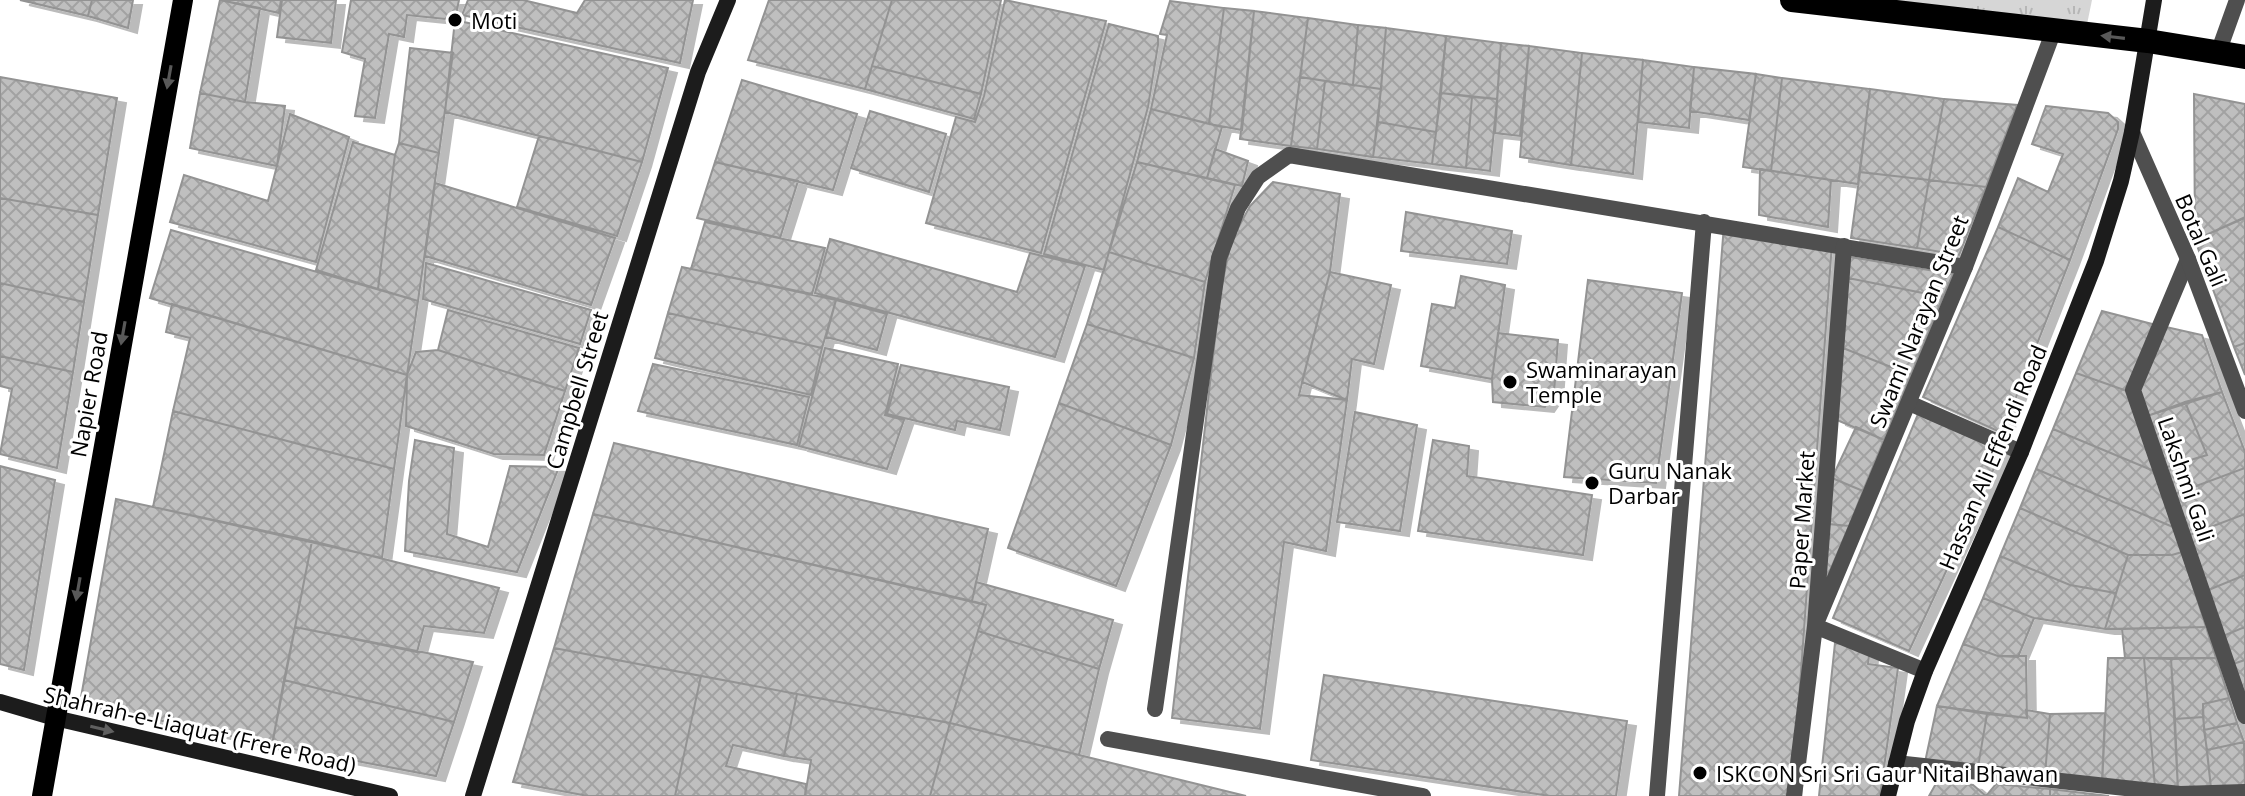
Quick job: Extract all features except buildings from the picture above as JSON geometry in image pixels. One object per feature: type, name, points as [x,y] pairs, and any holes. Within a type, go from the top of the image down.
[{"type":"highway","points":[[1792,0],[1837,2],[2148,41],[2245,57]]},
{"type":"main road","name":"Napier Road","points":[[42,796],[183,0]]},
{"type":"street","name":"Campbell Street","points":[[473,796],[698,72],[728,0]]},
{"type":"street","name":"Hassan Ali Effendi Road","points":[[1888,796],[1925,671],[2021,452],[2096,261],[2121,181],[2132,132],[2154,0]]},
{"type":"street","points":[[2218,53],[2237,0]]},
{"type":"street","name":"Swami Narayan Street","points":[[1815,626],[1965,267],[2054,30]]},
{"type":"street","name":"Botal Gali","points":[[2132,132],[2188,259],[2245,411]]},
{"type":"street","points":[[1155,709],[1219,258],[1238,208],[1258,177],[1289,155],[1965,267]]},
{"type":"street","points":[[1657,796],[1704,222]]},
{"type":"street","name":"Paper Market","points":[[1794,796],[1815,626],[1844,246]]},
{"type":"street","name":"Lakshmi Gali","points":[[2188,259],[2133,390],[2245,716]]},
{"type":"street","points":[[1909,403],[2021,452]]},
{"type":"street","points":[[1815,626],[1925,671]]},
{"type":"street","name":"Shahrah-e-Liaquat (Frere Road)","points":[[0,702],[55,718],[390,796]]},
{"type":"street","points":[[1108,739],[1423,796]]},
{"type":"street","points":[[1896,763],[2180,794],[2245,792]]},
{"type":"green space","points":[[1884,0],[2092,0],[2085,34]]},
{"type":"place","name":"Moti","points":[[455,20]]},
{"type":"place","name":"Swaminarayan Temple","points":[[1510,382]]},
{"type":"place","name":"Guru Nanak Darbar","points":[[1592,483]]},
{"type":"place","name":"ISKCON Sri Sri Gaur Nitai Bhawan","points":[[1700,773]]}]
